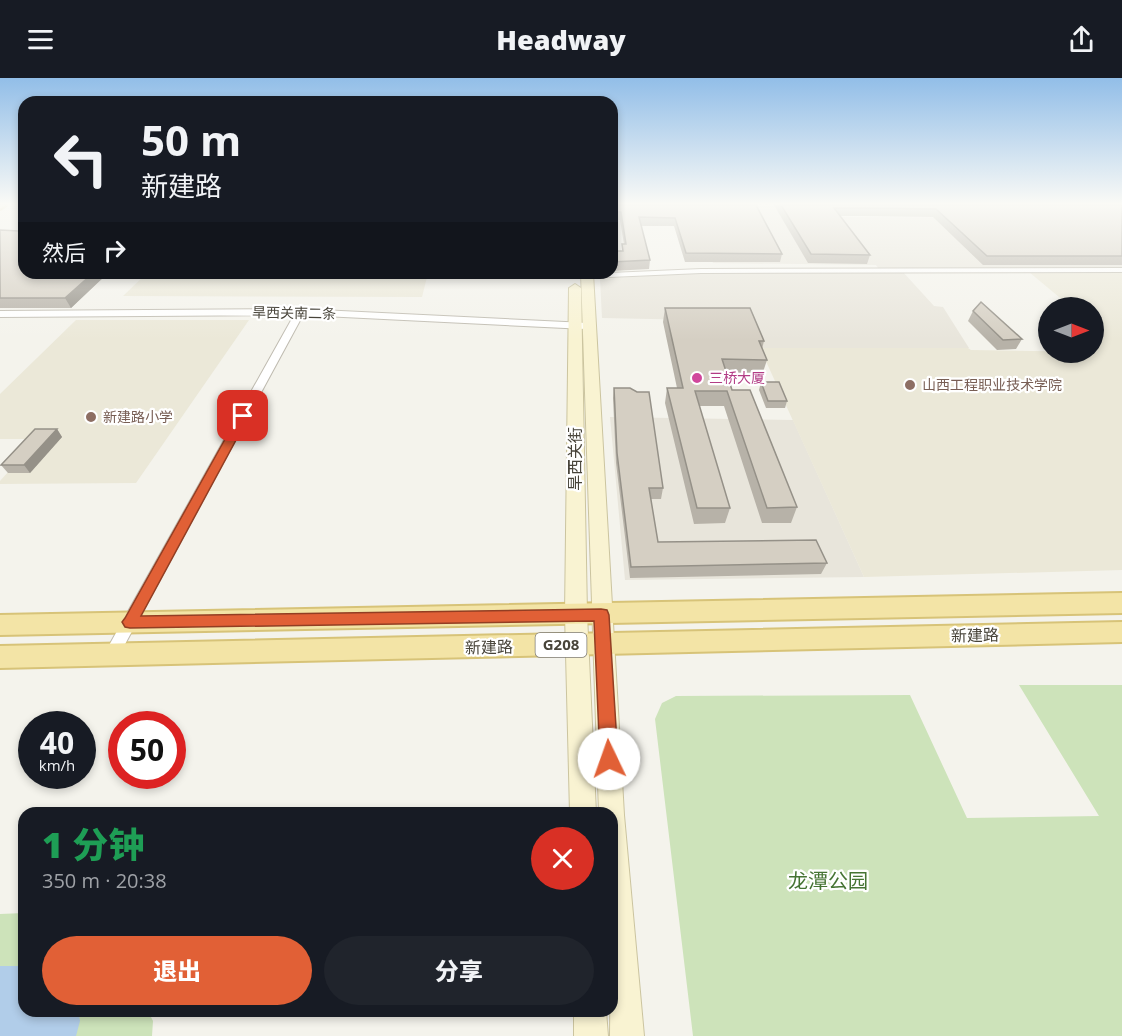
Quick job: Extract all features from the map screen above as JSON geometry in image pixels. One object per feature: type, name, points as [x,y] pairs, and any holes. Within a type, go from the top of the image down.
[{"type":"main road","name":"旱西关街","points":[[583,279],[576,614],[583,807]]},
{"type":"main road","name":"旱西关街","points":[[581,325],[604,644],[612,807]]},
{"type":"main road","name":"新建路","points":[[0,625],[1122,603]]},
{"type":"main road","name":"新建路","points":[[0,657],[1122,632]]},
{"type":"main road","points":[[618,905],[627,1036]]},
{"type":"main road","points":[[590,1017],[591,1036]]},
{"type":"street","points":[[618,273],[1122,270]]},
{"type":"street","points":[[112,654],[300,312]]},
{"type":"street","name":"旱西关南二条","points":[[0,314],[300,312],[581,325]]},
{"type":"shaded area","points":[[708,250],[1122,250],[1122,268],[878,268],[876,265],[713,263]]},
{"type":"shaded area","points":[[903,272],[934,306],[943,307],[969,348],[760,348],[748,321],[602,318],[600,279],[695,273]]},
{"type":"shaded area","points":[[1029,272],[1122,273],[1122,570],[864,577],[760,348],[968,348],[971,350],[1038,351],[1038,363],[1104,363],[1104,297],[1059,297]]},
{"type":"shaded area","points":[[141,279],[426,279],[422,297],[123,296]]},
{"type":"shaded area","name":"新建路小学","points":[[76,320],[249,320],[136,483],[0,484],[0,481],[38,439],[0,439],[0,394]]},
{"type":"shaded area","points":[[610,417],[793,420],[864,577],[625,580]]},
{"type":"green space","name":"龙潭公园","points":[[1019,685],[1122,685],[1122,1036],[693,1036],[655,719],[662,703],[676,696],[910,695],[967,818],[1099,816]]},
{"type":"green space","points":[[18,913],[18,1017],[151,1017],[152,1036],[0,1036],[0,914]]},
{"type":"water","points":[[0,966],[18,966],[18,1017],[79,1017],[76,1036],[0,1036]]},
{"type":"building","points":[[0,250],[18,250],[18,279],[86,279],[65,298],[0,298]]},
{"type":"building","points":[[647,250],[650,260],[618,262],[618,251]]},
{"type":"building","points":[[685,250],[780,250],[782,254],[686,253]]},
{"type":"building","points":[[808,250],[866,250],[870,255],[811,254]]},
{"type":"building","points":[[980,250],[1122,250],[1122,256],[987,256]]},
{"type":"building","points":[[981,302],[1022,339],[1003,340],[973,311]]},
{"type":"building","points":[[665,308],[750,308],[764,341],[759,341],[767,360],[722,359],[732,390],[750,390],[797,507],[767,508],[727,391],[695,391],[730,508],[697,508],[667,388],[683,388]]},
{"type":"building","points":[[761,382],[779,382],[787,401],[768,401]]},
{"type":"building","points":[[614,388],[630,388],[637,392],[649,392],[663,488],[649,488],[658,542],[816,540],[827,563],[631,567],[617,453]]},
{"type":"building","points":[[35,429],[57,429],[24,465],[1,465]]},
{"type":"place","name":"三桥大厦","points":[[697,378]]},
{"type":"place","name":"山西工程职业技术学院","points":[[910,385]]},
{"type":"place","name":"新建路小学","points":[[91,417]]},
{"type":"route","points":[[243,416],[130,622],[601,615],[609,759]]}]
